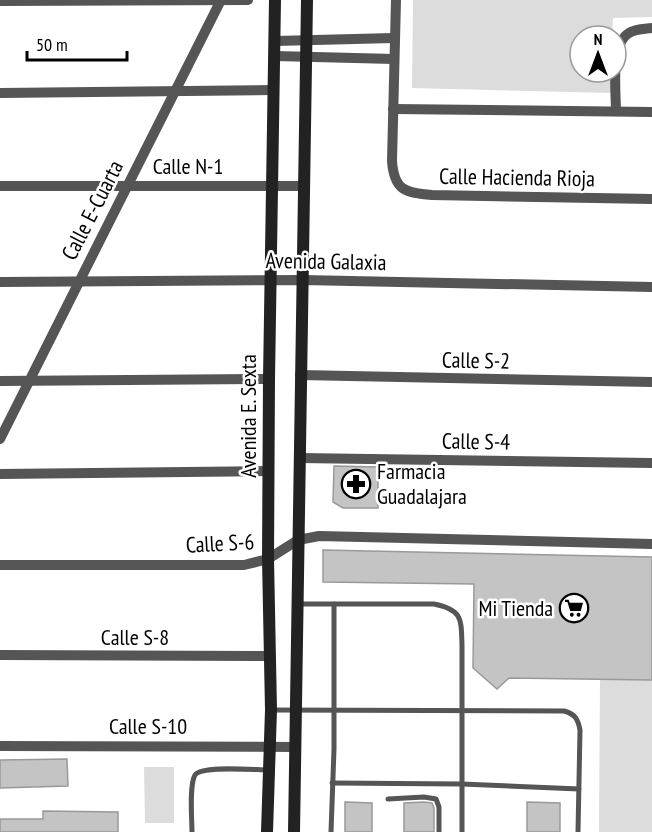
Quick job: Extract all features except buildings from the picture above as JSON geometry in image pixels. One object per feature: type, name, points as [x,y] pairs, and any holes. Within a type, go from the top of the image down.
[{"type":"street","name":"Calle E-Cuarta","points":[[0,439],[221,0]]},
{"type":"street","points":[[0,1],[248,0]]},
{"type":"street","name":"Avenida E. Sexta","points":[[267,832],[271,710],[268,559],[269,379],[275,0]]},
{"type":"street","points":[[294,832],[298,458],[307,0]]},
{"type":"street","points":[[396,0],[393,109],[652,112]]},
{"type":"street","points":[[616,111],[616,52],[620,42],[628,34],[652,28]]},
{"type":"street","points":[[275,41],[394,38]]},
{"type":"street","points":[[275,56],[394,59]]},
{"type":"street","points":[[0,93],[274,90]]},
{"type":"street","name":"Calle Hacienda Rioja","points":[[393,109],[392,172],[396,182],[404,190],[417,194],[652,199]]},
{"type":"street","name":"Calle N-1","points":[[0,186],[304,186]]},
{"type":"street","name":"Avenida Galaxia","points":[[0,282],[302,280],[652,287]]},
{"type":"street","name":"Calle S-2","points":[[300,375],[652,382]]},
{"type":"street","points":[[0,381],[269,379]]},
{"type":"street","name":"Calle S-4","points":[[298,458],[652,463]]},
{"type":"street","points":[[0,474],[269,471]]},
{"type":"street","name":"Calle S-6","points":[[0,565],[244,565],[268,559],[298,540],[319,536],[652,544]]},
{"type":"street","name":"Calle S-8","points":[[0,655],[269,656]]},
{"type":"street","name":"Calle S-10","points":[[0,746],[295,747]]},
{"type":"lane","points":[[297,604],[434,604],[451,607],[458,613],[461,622],[462,832]]},
{"type":"lane","points":[[331,832],[334,604]]},
{"type":"lane","points":[[271,710],[564,711],[572,714],[578,719],[580,730],[578,832]]},
{"type":"lane","points":[[192,832],[192,784],[198,772],[216,769],[269,770]]},
{"type":"lane","points":[[332,783],[462,784],[579,789]]},
{"type":"lane","points":[[388,799],[424,797],[436,799],[439,807],[439,832]]},
{"type":"shaded area","points":[[413,0],[652,0],[652,17],[613,18],[613,24],[568,24],[568,84],[611,84],[611,93],[412,88]]},
{"type":"shaded area","points":[[600,679],[652,680],[652,832],[599,832]]},
{"type":"shaded area","points":[[144,767],[174,767],[174,823],[145,823]]},
{"type":"place","name":"Farmacia Guadalajara","points":[[356,484]]},
{"type":"place","name":"Mi Tienda","points":[[574,608]]}]
